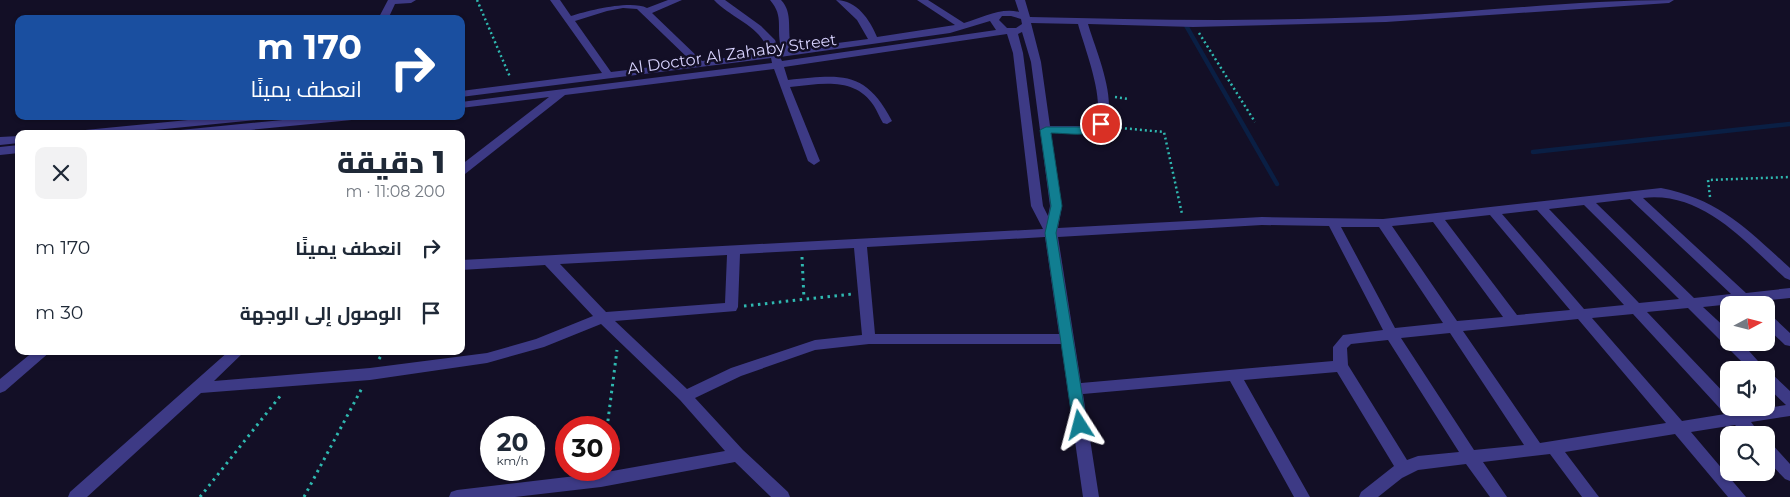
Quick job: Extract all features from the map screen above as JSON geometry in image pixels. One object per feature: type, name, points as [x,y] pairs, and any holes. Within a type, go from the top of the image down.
[{"type":"street","points":[[385,15],[392,1],[411,0]]},
{"type":"street","points":[[555,0],[609,76]]},
{"type":"street","points":[[645,12],[677,0]]},
{"type":"street","points":[[719,0],[765,34],[770,40],[784,84],[814,161]]},
{"type":"street","points":[[788,53],[783,37],[785,16],[777,2],[792,0]]},
{"type":"street","points":[[841,0],[859,14],[868,27],[874,41]]},
{"type":"street","points":[[922,0],[964,27]]},
{"type":"street","points":[[1005,0],[1000,15],[994,24],[1009,31],[1018,53],[1037,206],[1041,217],[1051,233]]},
{"type":"street","points":[[1020,0],[1036,62],[1046,130],[1056,206],[1051,233],[1091,497]]},
{"type":"street","points":[[1000,15],[1019,14],[1026,21],[1194,24],[1386,18],[1669,0]]},
{"type":"street","points":[[570,20],[625,4],[634,4],[701,65]]},
{"type":"street","name":"Al Doctor Al Zahaby Street","points":[[465,94],[701,65],[776,60],[788,53],[964,27],[1000,15]]},
{"type":"street","name":"Al Doctor Al Zahaby Street","points":[[465,105],[561,93],[776,60],[1009,31],[1025,28],[1026,21]]},
{"type":"street","points":[[1046,130],[1090,130],[1100,126],[1103,118],[1103,102],[1082,22]]},
{"type":"street","points":[[784,84],[830,80],[856,84],[871,93],[877,100],[887,121]]},
{"type":"street","points":[[465,168],[561,93]]},
{"type":"street","points":[[118,130],[224,120]]},
{"type":"street","points":[[209,130],[307,120]]},
{"type":"street","points":[[308,130],[316,120]]},
{"type":"street","points":[[0,144],[15,141]]},
{"type":"street","points":[[0,144],[15,148]]},
{"type":"street","points":[[465,264],[1262,221],[1383,223],[1661,192],[1673,193],[1692,199],[1711,208],[1790,275]]},
{"type":"street","points":[[1633,194],[1743,296]]},
{"type":"street","points":[[1586,200],[1720,331]]},
{"type":"street","points":[[1539,205],[1745,426]]},
{"type":"street","points":[[1493,211],[1738,497]]},
{"type":"street","points":[[1436,217],[1513,320]]},
{"type":"street","points":[[1333,222],[1392,333],[1470,457],[1498,497]]},
{"type":"street","points":[[1383,223],[1536,450]]},
{"type":"street","points":[[860,243],[869,339]]},
{"type":"street","points":[[195,388],[370,374],[487,358],[547,341],[604,317],[731,307],[734,250]]},
{"type":"street","points":[[548,260],[619,334],[685,396],[738,455],[782,497]]},
{"type":"street","points":[[1775,296],[1790,294]]},
{"type":"street","points":[[1404,467],[1341,366],[1338,358],[1342,342],[1356,337],[1453,326],[1635,308],[1720,302]]},
{"type":"street","points":[[1775,327],[1790,341]]},
{"type":"street","points":[[685,396],[736,372],[798,350],[815,346],[869,339],[1067,339]]},
{"type":"street","points":[[1741,351],[1750,361]]},
{"type":"street","points":[[0,387],[39,355]]},
{"type":"street","points":[[76,497],[233,355]]},
{"type":"street","points":[[1075,388],[1341,366]]},
{"type":"street","points":[[1234,375],[1302,497]]},
{"type":"street","points":[[1775,386],[1790,400]]},
{"type":"street","points":[[1367,497],[1385,480],[1404,467],[1418,463],[1553,448],[1790,410]]},
{"type":"street","points":[[1553,448],[1591,497]]},
{"type":"street","points":[[457,497],[500,494],[601,480],[738,455]]},
{"type":"street","points":[[1775,458],[1790,474]]},
{"type":"path","points":[[477,0],[515,88]]},
{"type":"path","points":[[1194,24],[1255,122]]},
{"type":"path","points":[[1100,126],[1164,132],[1184,226]]},
{"type":"path","points":[[1711,208],[1708,180],[1790,178]]},
{"type":"path","points":[[801,246],[804,299]]},
{"type":"path","points":[[731,307],[864,292]]},
{"type":"path","points":[[609,416],[619,334]]},
{"type":"path","points":[[304,497],[382,355]]},
{"type":"path","points":[[200,497],[292,380]]},
{"type":"waterway","points":[[1184,22],[1277,184]]},
{"type":"waterway","points":[[1533,152],[1790,124]]},
{"type":"route","points":[[1080,425],[1051,233],[1056,206],[1046,130],[1090,130],[1098,128],[1101,124]]}]
